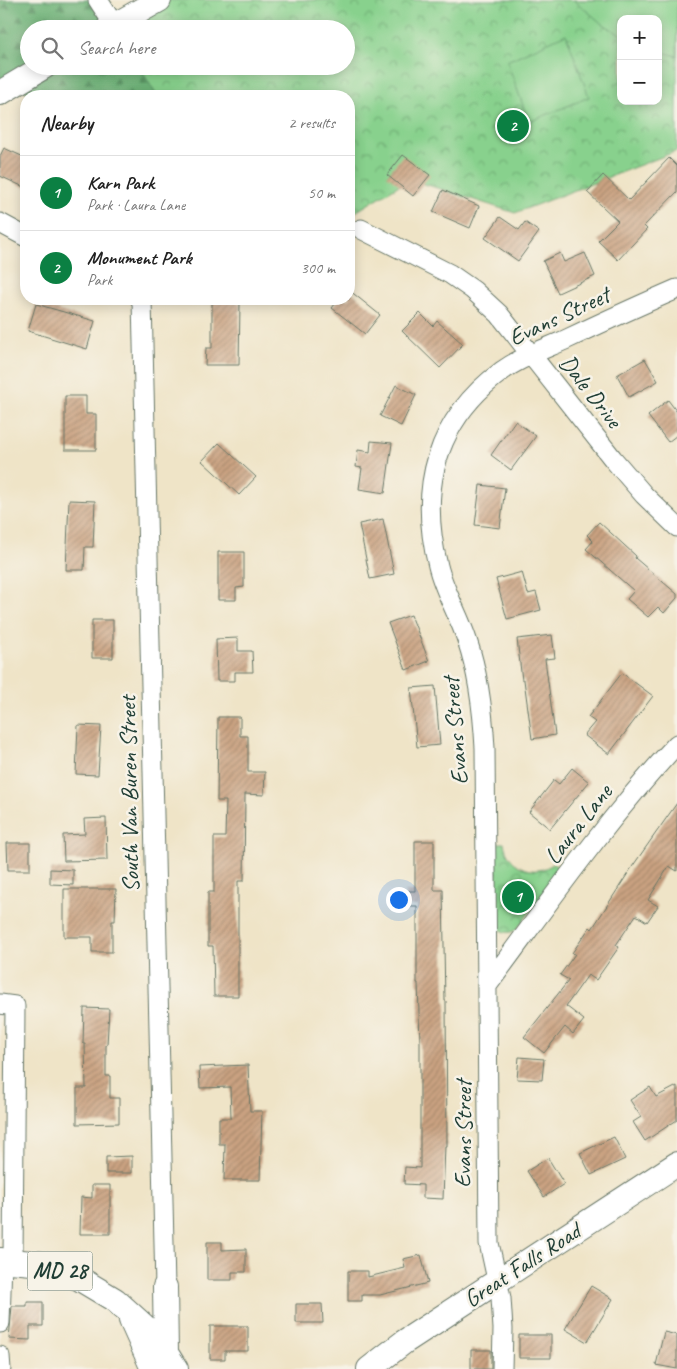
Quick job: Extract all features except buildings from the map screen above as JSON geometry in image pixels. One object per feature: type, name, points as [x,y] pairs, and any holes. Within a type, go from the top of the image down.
[{"type":"main road","points":[[123,20],[159,0]]},
{"type":"main road","points":[[0,93],[30,75]]},
{"type":"main road","name":"Great Falls Road","points":[[369,1369],[404,1342],[677,1164]]},
{"type":"main road","name":"MD 28","points":[[5,1260],[43,1264],[80,1278],[121,1306]]},
{"type":"main road","points":[[121,1306],[147,1304],[158,1297],[166,1287]]},
{"type":"main road","points":[[165,1364],[166,1287]]},
{"type":"main road","points":[[121,1306],[165,1364]]},
{"type":"street","points":[[98,0],[108,20]]},
{"type":"street","points":[[0,223],[20,235]]},
{"type":"street","name":"Dale Drive","points":[[361,229],[450,274],[473,290],[499,314],[613,459],[644,495],[677,527]]},
{"type":"street","name":"Evans Street","points":[[502,1369],[503,1328],[498,1281],[489,1243],[485,748],[483,711],[477,674],[467,640],[438,568],[432,539],[430,498],[432,479],[439,451],[457,416],[479,390],[491,380],[504,370],[531,355],[677,288]]},
{"type":"street","name":"South Van Buren Street","points":[[141,305],[166,1287]]},
{"type":"street","name":"Laura Lane","points":[[486,986],[600,834],[644,780],[677,744]]},
{"type":"street","points":[[0,1004],[15,1006],[7,1093],[5,1260],[0,1323]]},
{"type":"street","points":[[0,1356],[1,1369]]},
{"type":"green space","points":[[0,0],[98,0],[111,20],[20,20],[20,75],[144,75],[153,90],[23,90],[15,85],[0,93]]},
{"type":"green space","points":[[159,0],[677,0],[677,151],[515,213],[409,179],[355,212],[355,90],[153,90],[144,75],[355,75],[355,20],[130,20]]},
{"type":"green space","points":[[574,0],[677,0],[677,56],[662,52],[662,15],[617,15],[617,33],[600,22]]},
{"type":"green space","points":[[566,34],[589,97],[529,122],[507,61]]},
{"type":"green space","points":[[496,843],[504,843],[511,859],[523,868],[538,870],[554,863],[562,869],[517,929],[511,932],[502,931],[495,924]]},
{"type":"place","name":"Monument Park","points":[[513,126]]},
{"type":"place","name":"Karn Park","points":[[518,897]]}]
